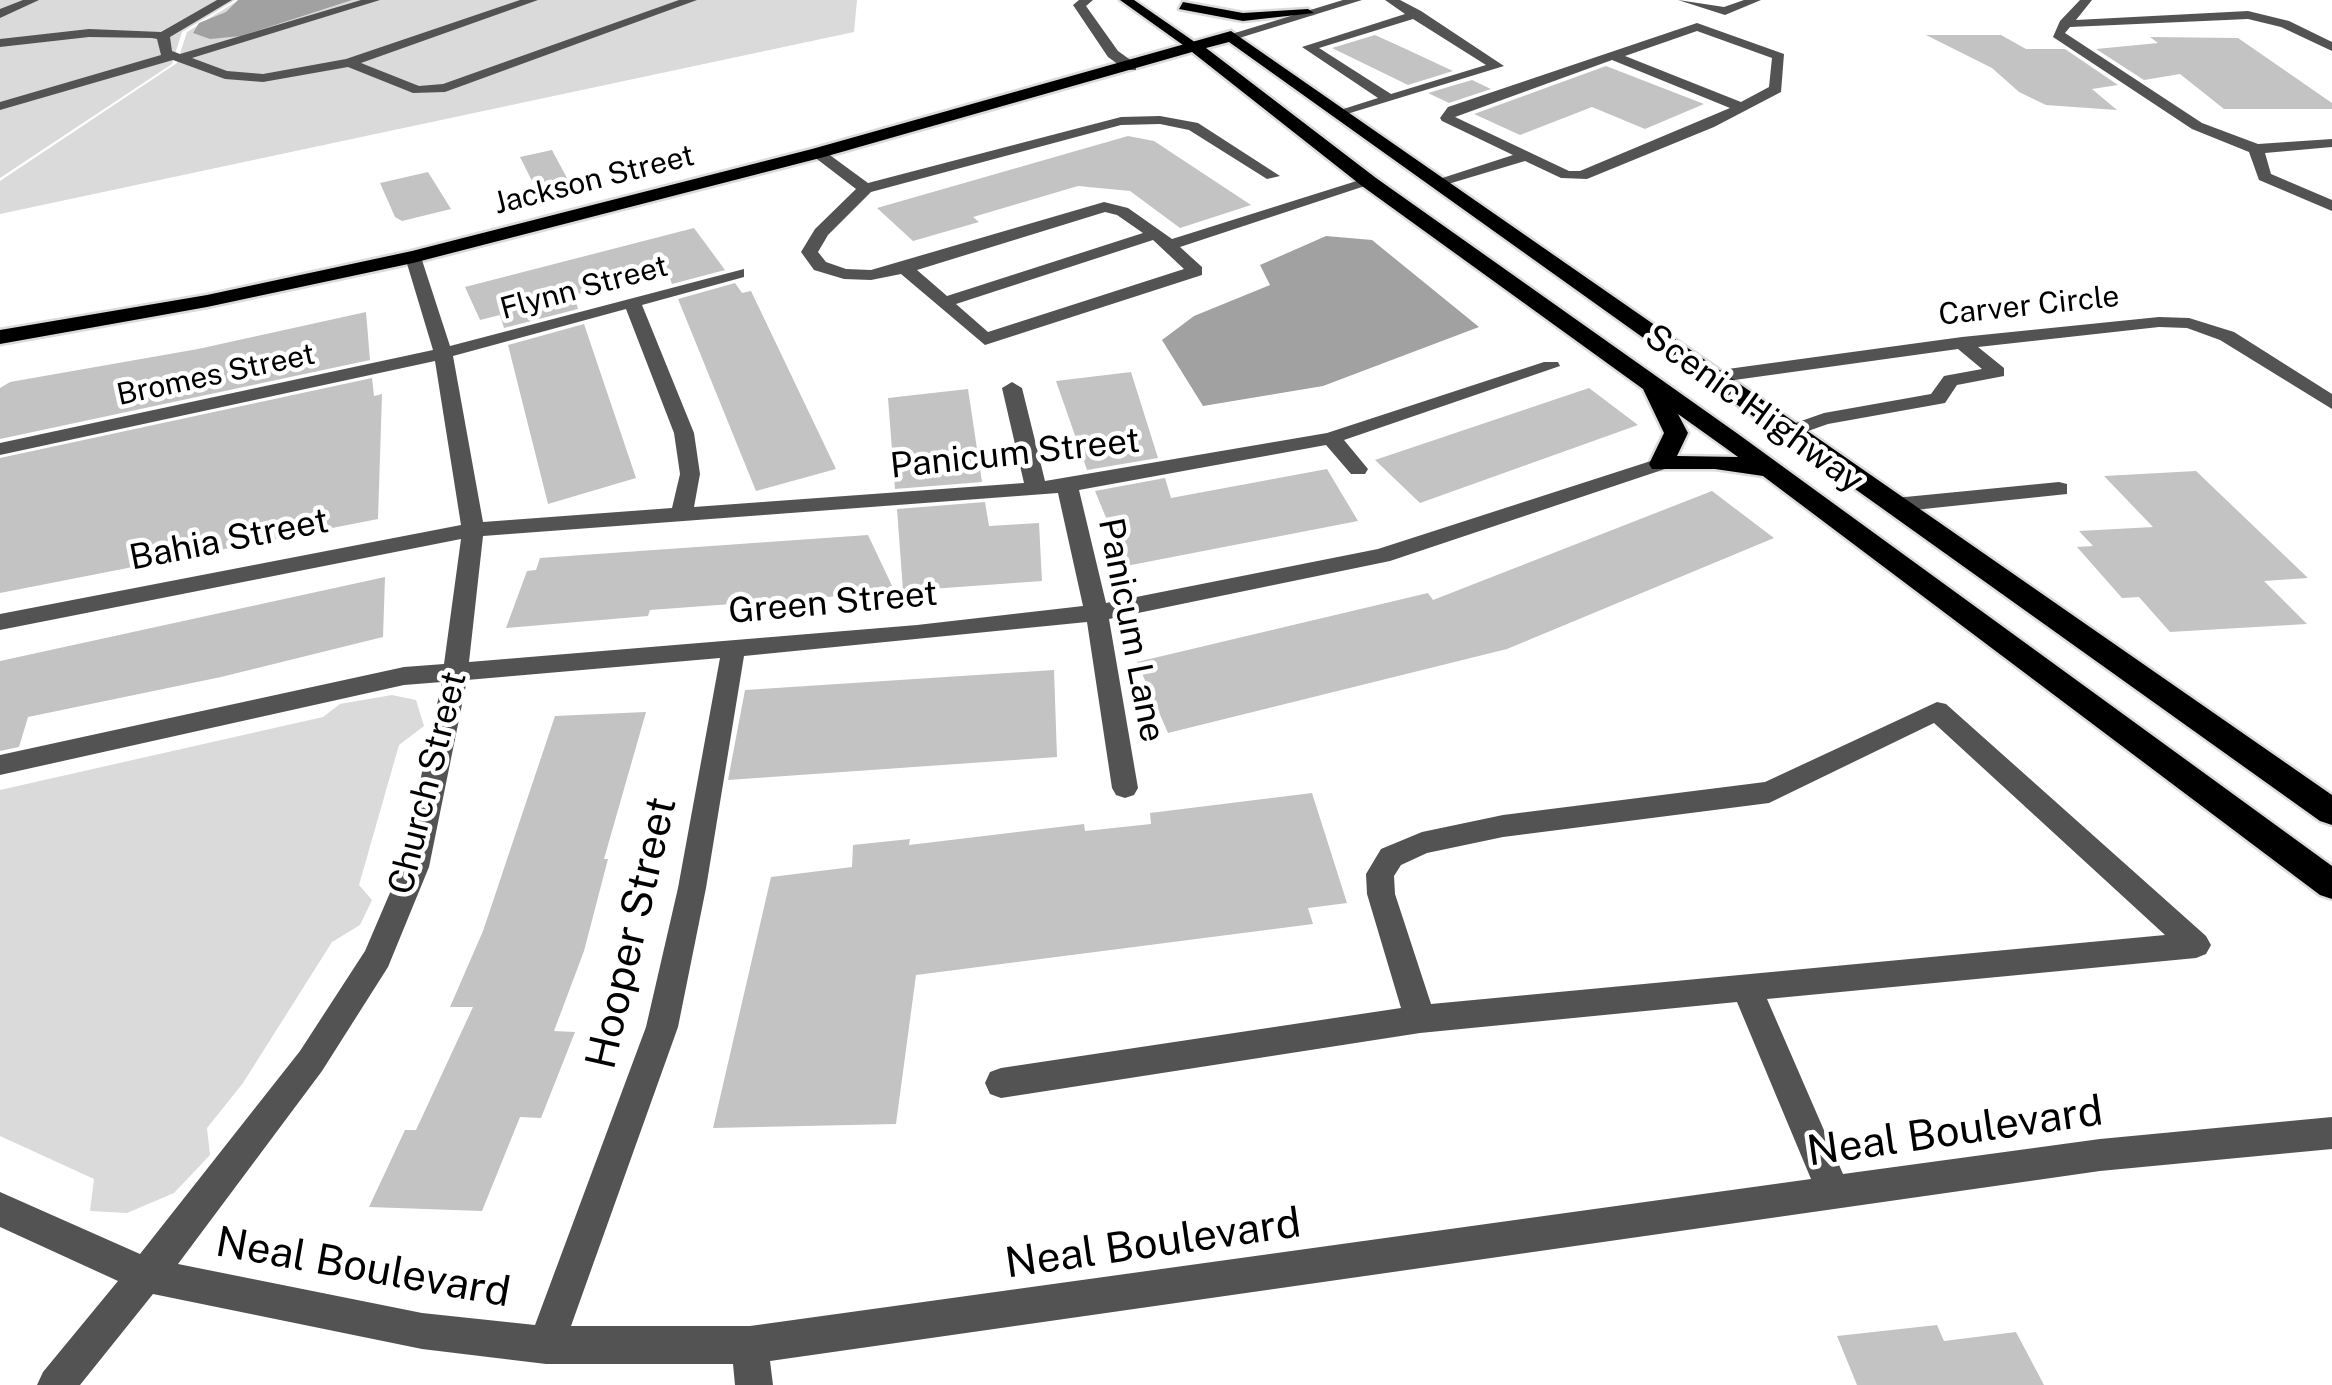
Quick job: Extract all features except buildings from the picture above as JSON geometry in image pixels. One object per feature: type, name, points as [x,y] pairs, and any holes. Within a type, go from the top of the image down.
[{"type":"highway","name":"Jackson Street","points":[[0,338],[207,301],[412,257],[818,153],[1231,36]]},
{"type":"highway","name":"Scenic Highway","points":[[1231,36],[2332,812]]},
{"type":"highway","name":"Scenic Highway","points":[[1195,47],[1369,182],[1647,379],[2332,885]]},
{"type":"highway","points":[[1089,79],[1163,74]]},
{"type":"highway","points":[[1204,75],[1235,81]]},
{"type":"highway","points":[[1647,379],[1676,433],[1661,464],[1715,461],[1775,473]]},
{"type":"main road","name":"Scenic Highway","points":[[1126,0],[1195,47]]},
{"type":"main road","name":"Scenic Highway","points":[[1178,3],[1231,36]]},
{"type":"main road","points":[[1178,3],[1243,17],[1308,13]]},
{"type":"street","points":[[0,14],[33,0]]},
{"type":"street","points":[[0,43],[102,32],[163,36],[226,0]]},
{"type":"street","points":[[0,106],[374,0]]},
{"type":"street","points":[[163,36],[166,53],[224,75],[263,78],[349,63],[532,0]]},
{"type":"street","points":[[349,63],[418,90],[446,88],[691,0]]},
{"type":"street","points":[[1087,0],[1079,6],[1112,54],[1131,67]]},
{"type":"street","points":[[1231,36],[1356,0]]},
{"type":"street","points":[[1342,114],[1497,66],[1392,0]]},
{"type":"street","points":[[1684,0],[1726,11],[1755,0]]},
{"type":"street","points":[[2086,0],[2058,34],[2198,126],[2256,148],[2332,143]]},
{"type":"street","points":[[1388,99],[1309,46],[1417,14]]},
{"type":"street","points":[[2064,24],[2248,15],[2285,24],[2332,48]]},
{"type":"street","points":[[1697,27],[1779,57],[1776,90],[1741,108],[1582,176],[1566,175],[1469,130],[1446,114],[1697,27]]},
{"type":"street","points":[[1616,57],[1741,108]]},
{"type":"street","points":[[906,268],[985,339],[1196,271],[1122,211],[1104,207],[906,268],[844,274],[812,260],[809,252],[821,232],[865,189],[1134,120],[1193,126],[1272,176]]},
{"type":"street","points":[[2256,148],[2264,177],[2332,206]]},
{"type":"street","points":[[818,153],[865,189]]},
{"type":"street","points":[[1438,182],[1526,156]]},
{"type":"street","points":[[945,302],[1369,182]]},
{"type":"street","name":"Church Street","points":[[56,1385],[311,1061],[377,958],[414,867],[456,670],[473,530],[443,354],[412,257]]},
{"type":"street","name":"Flynn Street","points":[[443,354],[738,274]]},
{"type":"street","points":[[633,304],[684,434],[690,474],[681,516]]},
{"type":"street","name":"Carver Circle","points":[[1714,377],[1962,344],[2190,323],[2227,336],[2332,403]]},
{"type":"street","points":[[1791,431],[1824,418],[1938,400],[1951,380],[1997,372],[1962,344]]},
{"type":"street","name":"Bromes Street","points":[[0,450],[258,398],[443,354]]},
{"type":"street","name":"Panicum Street","points":[[473,530],[1067,486],[1331,438],[1550,366]]},
{"type":"street","points":[[1012,388],[1036,489]]},
{"type":"street","points":[[1331,438],[1358,469]]},
{"type":"street","name":"Green Street","points":[[0,765],[404,676],[917,633],[1097,613],[1382,556],[1661,464]]},
{"type":"street","name":"Panicum Lane","points":[[1067,486],[1097,613],[1125,788]]},
{"type":"street","points":[[1895,505],[2059,488]]},
{"type":"street","name":"Bahia Street","points":[[0,622],[473,530]]},
{"type":"street","name":"Hooper Street","points":[[546,1345],[662,1027],[692,888],[734,646]]},
{"type":"street","points":[[1002,1083],[1420,1019],[2196,945],[1937,711],[1769,792],[1503,826],[1422,843],[1391,857],[1380,874],[1381,894],[1420,1019]]},
{"type":"street","points":[[1746,987],[1834,1194]]},
{"type":"street","name":"Neal Boulevard","points":[[0,1209],[145,1274],[422,1332],[546,1345],[750,1345],[2100,1154],[2332,1134]]},
{"type":"street","points":[[750,1345],[754,1385]]},
{"type":"shaded area","points":[[0,0],[235,0],[182,32],[172,64],[0,178]]},
{"type":"shaded area","points":[[238,0],[352,0],[241,36],[210,39],[193,33],[199,23],[226,12]]},
{"type":"shaded area","points":[[239,0],[857,0],[854,32],[0,214],[0,181],[177,63],[187,32]]},
{"type":"shaded area","points":[[1326,236],[1372,240],[1479,327],[1323,386],[1203,406],[1162,340],[1194,316],[1270,285],[1260,265]]},
{"type":"shaded area","points":[[392,695],[416,700],[424,726],[399,745],[359,885],[372,900],[360,925],[332,942],[243,1083],[207,1128],[210,1155],[174,1193],[127,1213],[90,1211],[94,1179],[0,1136],[0,790],[323,717],[340,704]]}]
